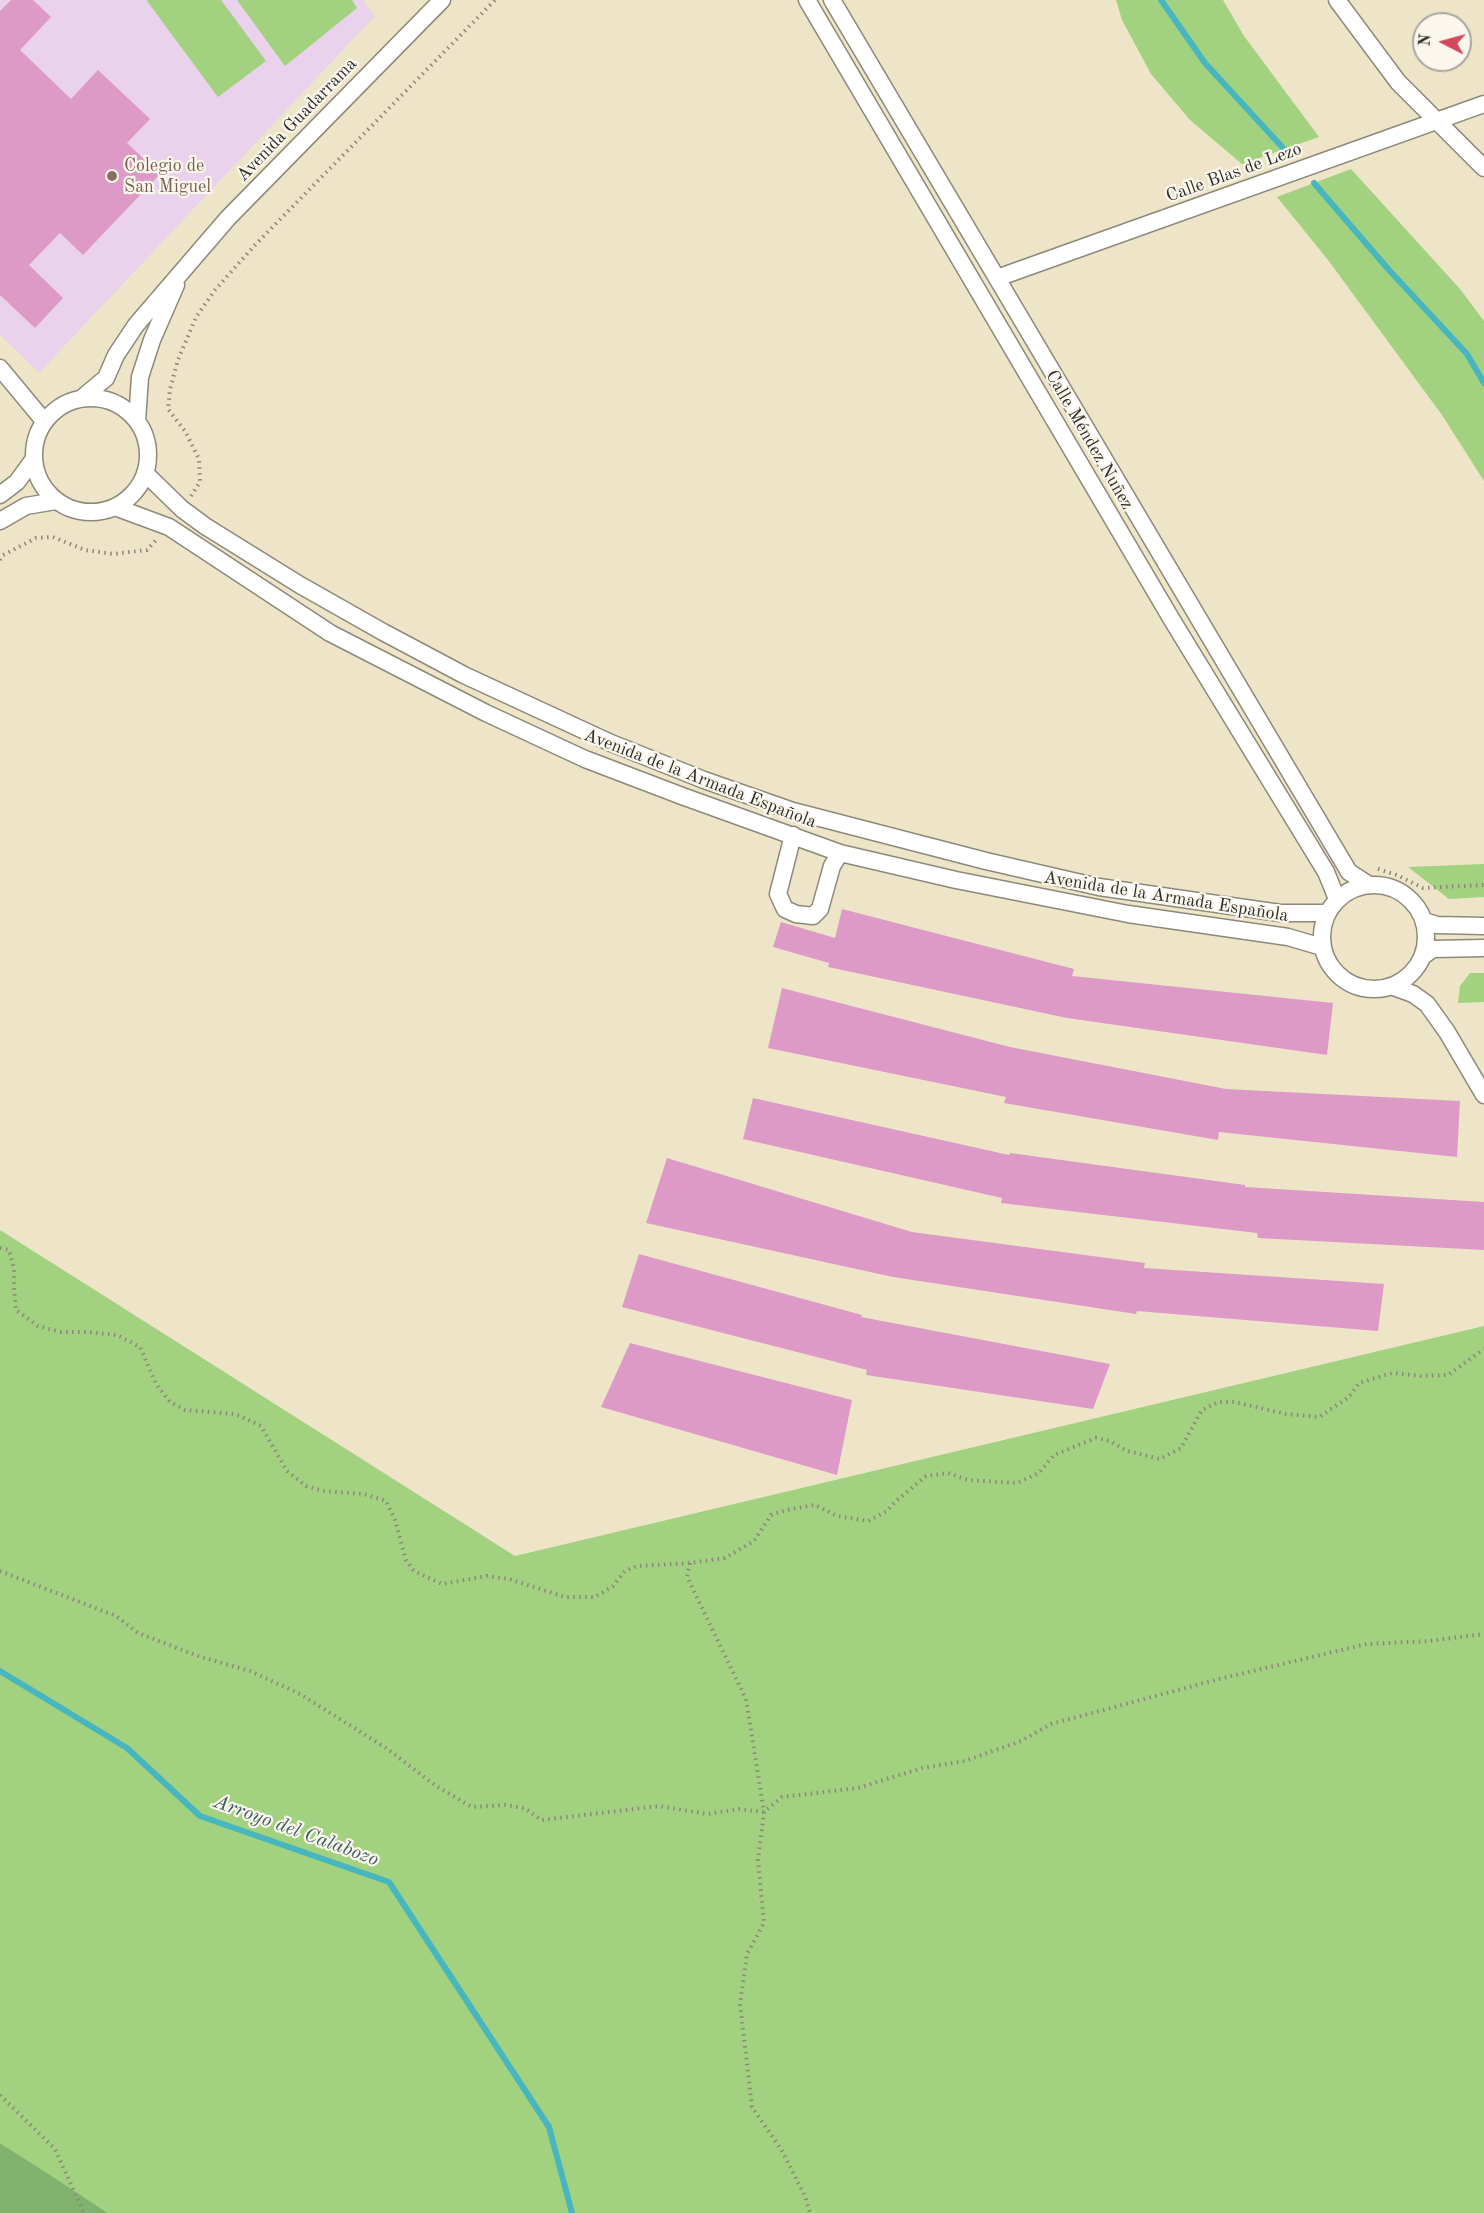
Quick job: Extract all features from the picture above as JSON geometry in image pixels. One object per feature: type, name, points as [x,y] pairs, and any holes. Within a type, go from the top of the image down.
[{"type":"street","name":"Avenida Guadarrama","points":[[82,398],[106,378],[116,355],[136,325],[228,218],[442,0]]},
{"type":"street","name":"Calle Méndez Nuñez","points":[[807,0],[1166,610],[1322,865],[1337,899]]},
{"type":"street","points":[[1337,0],[1398,82],[1484,168]]},
{"type":"street","name":"Calle Méndez Nuñez","points":[[840,5],[997,278],[1349,872],[1369,885]]},
{"type":"street","name":"Calle Blas de Lezo","points":[[997,278],[1484,104]]},
{"type":"street","name":"Avenida Guadarrama","points":[[137,421],[140,377],[152,340],[183,271]]},
{"type":"street","points":[[0,368],[44,421]]},
{"type":"street","points":[[97,397],[112,401],[126,409],[137,421],[146,437],[148,455],[145,473],[138,487],[128,499],[100,512],[85,512],[56,501],[45,489],[37,475],[33,460],[36,440],[44,421],[61,406],[82,398],[97,397]]},
{"type":"street","points":[[0,495],[17,482],[33,460]]},
{"type":"street","name":"Avenida de la Armada Española","points":[[145,473],[182,509],[300,585],[464,675],[611,743],[704,780],[805,814],[1099,887],[1280,913],[1327,914]]},
{"type":"street","points":[[0,521],[26,506],[56,501]]},
{"type":"street","name":"Avenida de la Armada Española","points":[[115,507],[169,527],[330,633],[486,713],[585,759],[682,796],[840,853],[1060,901],[1128,914],[1288,937],[1323,947]]},
{"type":"street","points":[[793,835],[778,894],[785,909],[796,914],[813,916],[820,909],[832,866],[840,853]]},
{"type":"street","points":[[1423,956],[1426,939],[1424,921],[1416,906],[1403,893],[1387,886],[1369,885],[1352,889],[1337,899],[1327,914],[1322,930],[1323,947],[1329,963],[1339,976],[1353,985],[1369,989],[1391,986],[1402,981],[1414,970],[1423,956],[1433,949],[1484,948]]},
{"type":"street","points":[[1424,921],[1437,925],[1484,926]]},
{"type":"street","points":[[1391,986],[1413,994],[1427,1004],[1447,1032],[1484,1095]]},
{"type":"path","points":[[182,509],[200,482],[199,459],[185,431],[168,409],[170,389],[178,360],[196,317],[215,290],[255,245],[495,0]]},
{"type":"path","points":[[0,560],[3,555],[20,546],[36,538],[44,537],[53,537],[85,550],[114,554],[147,550],[169,527]]},
{"type":"path","points":[[1376,868],[1397,874],[1423,888],[1484,885]]},
{"type":"path","points":[[0,1248],[9,1250],[14,1269],[16,1310],[38,1326],[61,1332],[117,1335],[140,1347],[156,1384],[170,1402],[185,1410],[235,1414],[261,1426],[287,1471],[306,1486],[323,1491],[364,1494],[386,1501],[395,1520],[406,1560],[421,1576],[442,1584],[487,1576],[509,1579],[565,1597],[595,1597],[613,1586],[625,1571],[637,1566],[690,1563],[725,1558],[754,1541],[771,1515],[786,1509],[815,1504],[837,1516],[867,1521],[887,1511],[926,1476],[948,1473],[968,1480],[1017,1483],[1039,1473],[1054,1455],[1096,1438],[1110,1441],[1127,1451],[1160,1459],[1181,1448],[1202,1410],[1219,1402],[1235,1402],[1286,1414],[1319,1417],[1350,1397],[1359,1383],[1392,1373],[1420,1376],[1448,1375],[1484,1349]]},
{"type":"path","points":[[690,1563],[687,1577],[746,1700],[764,1812],[758,1860],[764,1923],[747,1954],[740,2004],[752,2107],[781,2148],[805,2196],[810,2213]]},
{"type":"path","points":[[0,1571],[116,1616],[138,1632],[198,1656],[250,1671],[300,1694],[386,1748],[436,1786],[472,1807],[505,1805],[524,1808],[542,1820],[659,1806],[706,1814],[739,1809],[764,1812],[782,1797],[858,1788],[922,1768],[965,1761],[1021,1741],[1051,1724],[1219,1679],[1368,1644],[1429,1641],[1484,1634]]},
{"type":"path","points":[[0,2095],[55,2149],[84,2213]]},
{"type":"shaded area","name":"Colegio de San Miguel","points":[[0,0],[363,0],[375,16],[39,373],[0,335]]},
{"type":"green space","points":[[148,0],[221,0],[266,61],[218,97]]},
{"type":"green space","points":[[237,0],[352,0],[357,8],[285,66]]},
{"type":"green space","points":[[1116,0],[1223,0],[1244,36],[1319,137],[1242,164],[1190,120],[1151,74],[1122,20]]},
{"type":"green space","points":[[1351,169],[1460,289],[1484,321],[1484,481],[1442,415],[1328,260],[1277,197]]},
{"type":"green space","points":[[1484,864],[1484,897],[1449,899],[1408,867]]},
{"type":"green space","points":[[1470,973],[1484,973],[1484,1002],[1458,1003],[1460,986]]},
{"type":"green space","points":[[0,1230],[515,1556],[1484,1326],[1484,2213],[108,2213],[0,2143]]},
{"type":"green space","points":[[0,2143],[47,2173],[108,2213],[0,2213]]},
{"type":"building","points":[[11,0],[33,0],[51,17],[20,50],[71,99],[98,70],[150,119],[127,143],[160,174],[83,255],[60,233],[29,265],[63,298],[35,328],[0,295],[0,11]]},
{"type":"building","points":[[842,909],[1074,969],[1072,976],[1333,1003],[1327,1055],[1067,1018],[828,967],[829,963],[773,947],[781,922],[835,938]]},
{"type":"building","points":[[782,988],[1010,1047],[1226,1089],[1460,1101],[1457,1157],[1219,1132],[1218,1140],[1004,1103],[1006,1097],[768,1048]]},
{"type":"building","points":[[753,1098],[1009,1155],[1010,1153],[1245,1185],[1245,1187],[1484,1202],[1484,1250],[1258,1238],[1257,1233],[1001,1203],[1002,1198],[743,1139]]},
{"type":"building","points":[[667,1158],[912,1232],[1145,1263],[1144,1268],[1384,1284],[1378,1331],[1137,1311],[1136,1314],[893,1277],[646,1223]]},
{"type":"building","points":[[639,1254],[862,1315],[861,1317],[1110,1364],[1093,1409],[866,1375],[867,1370],[622,1307]]},
{"type":"building","points":[[630,1343],[852,1400],[837,1475],[601,1407]]},
{"type":"waterway","points":[[1161,0],[1205,63],[1284,149]]},
{"type":"waterway","points":[[1314,183],[1389,270],[1467,354],[1484,383]]},
{"type":"waterway","name":"Arroyo del Calabozo","points":[[0,1671],[127,1748],[200,1816],[389,1882],[549,2127],[572,2213]]},
{"type":"place","name":"Colegio de San Miguel","points":[[112,176]]}]
